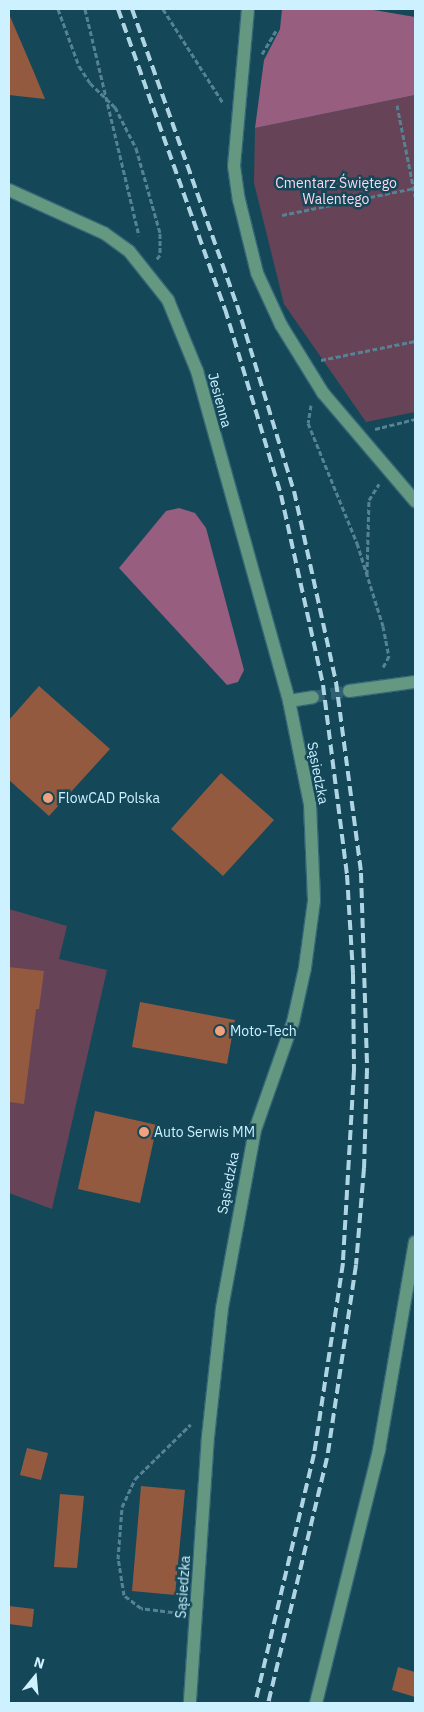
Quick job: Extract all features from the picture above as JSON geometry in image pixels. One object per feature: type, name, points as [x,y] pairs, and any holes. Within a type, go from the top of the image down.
[{"type":"street","points":[[248,9],[234,166],[247,239],[266,297],[323,393],[360,439],[415,501]]},
{"type":"street","name":"Jesienna","points":[[9,190],[91,225],[129,251],[168,300],[197,371],[289,701]]},
{"type":"street","points":[[349,692],[415,682]]},
{"type":"street","points":[[289,701],[313,697]]},
{"type":"street","name":"Sąsiedzka","points":[[190,1703],[222,1308],[248,1157],[293,1022],[305,968],[314,902],[310,804],[289,701]]},
{"type":"street","points":[[316,1703],[379,1450],[415,1242]]},
{"type":"path","points":[[58,9],[79,66],[124,121],[136,148],[160,233],[160,255],[148,274]]},
{"type":"path","points":[[85,9],[140,239]]},
{"type":"path","points":[[164,9],[222,101],[237,117]]},
{"type":"path","points":[[397,105],[415,196]]},
{"type":"path","points":[[282,215],[414,188]]},
{"type":"path","points":[[306,366],[323,359],[415,341]]},
{"type":"path","points":[[323,393],[310,407],[307,419],[337,488],[388,647],[386,664],[378,673]]},
{"type":"path","points":[[360,439],[381,426],[415,419]]},
{"type":"path","points":[[367,577],[369,500],[375,488],[390,473]]},
{"type":"path","points":[[196,1613],[141,1608],[124,1595],[118,1559],[122,1507],[135,1479],[213,1402]]},
{"type":"green space","name":"Cmentarz Świętego Walentego","points":[[415,95],[415,412],[366,422],[284,304],[254,183],[255,128]]},
{"type":"green space","points":[[9,909],[67,926],[59,959],[107,970],[52,1209],[9,1193]]},
{"type":"shaded area","points":[[282,9],[368,9],[415,17],[415,95],[255,128],[264,60],[280,29]]},
{"type":"shaded area","points":[[179,508],[195,513],[206,528],[244,670],[238,682],[227,685],[119,568],[166,511]]},
{"type":"building","points":[[9,14],[33,70],[45,99],[9,95]]},
{"type":"building","points":[[39,686],[110,749],[49,816],[9,780],[9,720]]},
{"type":"building","points":[[221,773],[274,820],[223,876],[171,829]]},
{"type":"building","points":[[9,967],[44,971],[39,1009],[36,1009],[24,1104],[9,1102]]},
{"type":"building","points":[[140,1002],[235,1020],[227,1064],[132,1047]]},
{"type":"building","points":[[95,1111],[157,1125],[140,1203],[78,1189]]},
{"type":"building","points":[[27,1448],[48,1453],[41,1480],[20,1475]]},
{"type":"building","points":[[141,1486],[185,1490],[175,1595],[132,1591]]},
{"type":"building","points":[[60,1494],[84,1496],[77,1568],[54,1567]]},
{"type":"building","points":[[9,1606],[34,1609],[32,1627],[9,1624]]},
{"type":"building","points":[[398,1667],[415,1672],[415,1697],[392,1690]]},
{"type":"tunnel","points":[[313,697],[349,691]]},
{"type":"railway","points":[[118,9],[225,309],[281,495],[323,685],[347,875],[353,974],[354,1070],[343,1263],[314,1454],[255,1703]]},
{"type":"railway","points":[[132,9],[237,305],[294,491],[336,682],[361,873],[367,1069],[364,1168],[356,1265],[327,1458],[268,1703]]},
{"type":"place","name":"FlowCAD Polska","points":[[48,798]]},
{"type":"place","name":"Moto-Tech","points":[[220,1031]]},
{"type":"place","name":"Auto Serwis MM","points":[[144,1132]]}]
